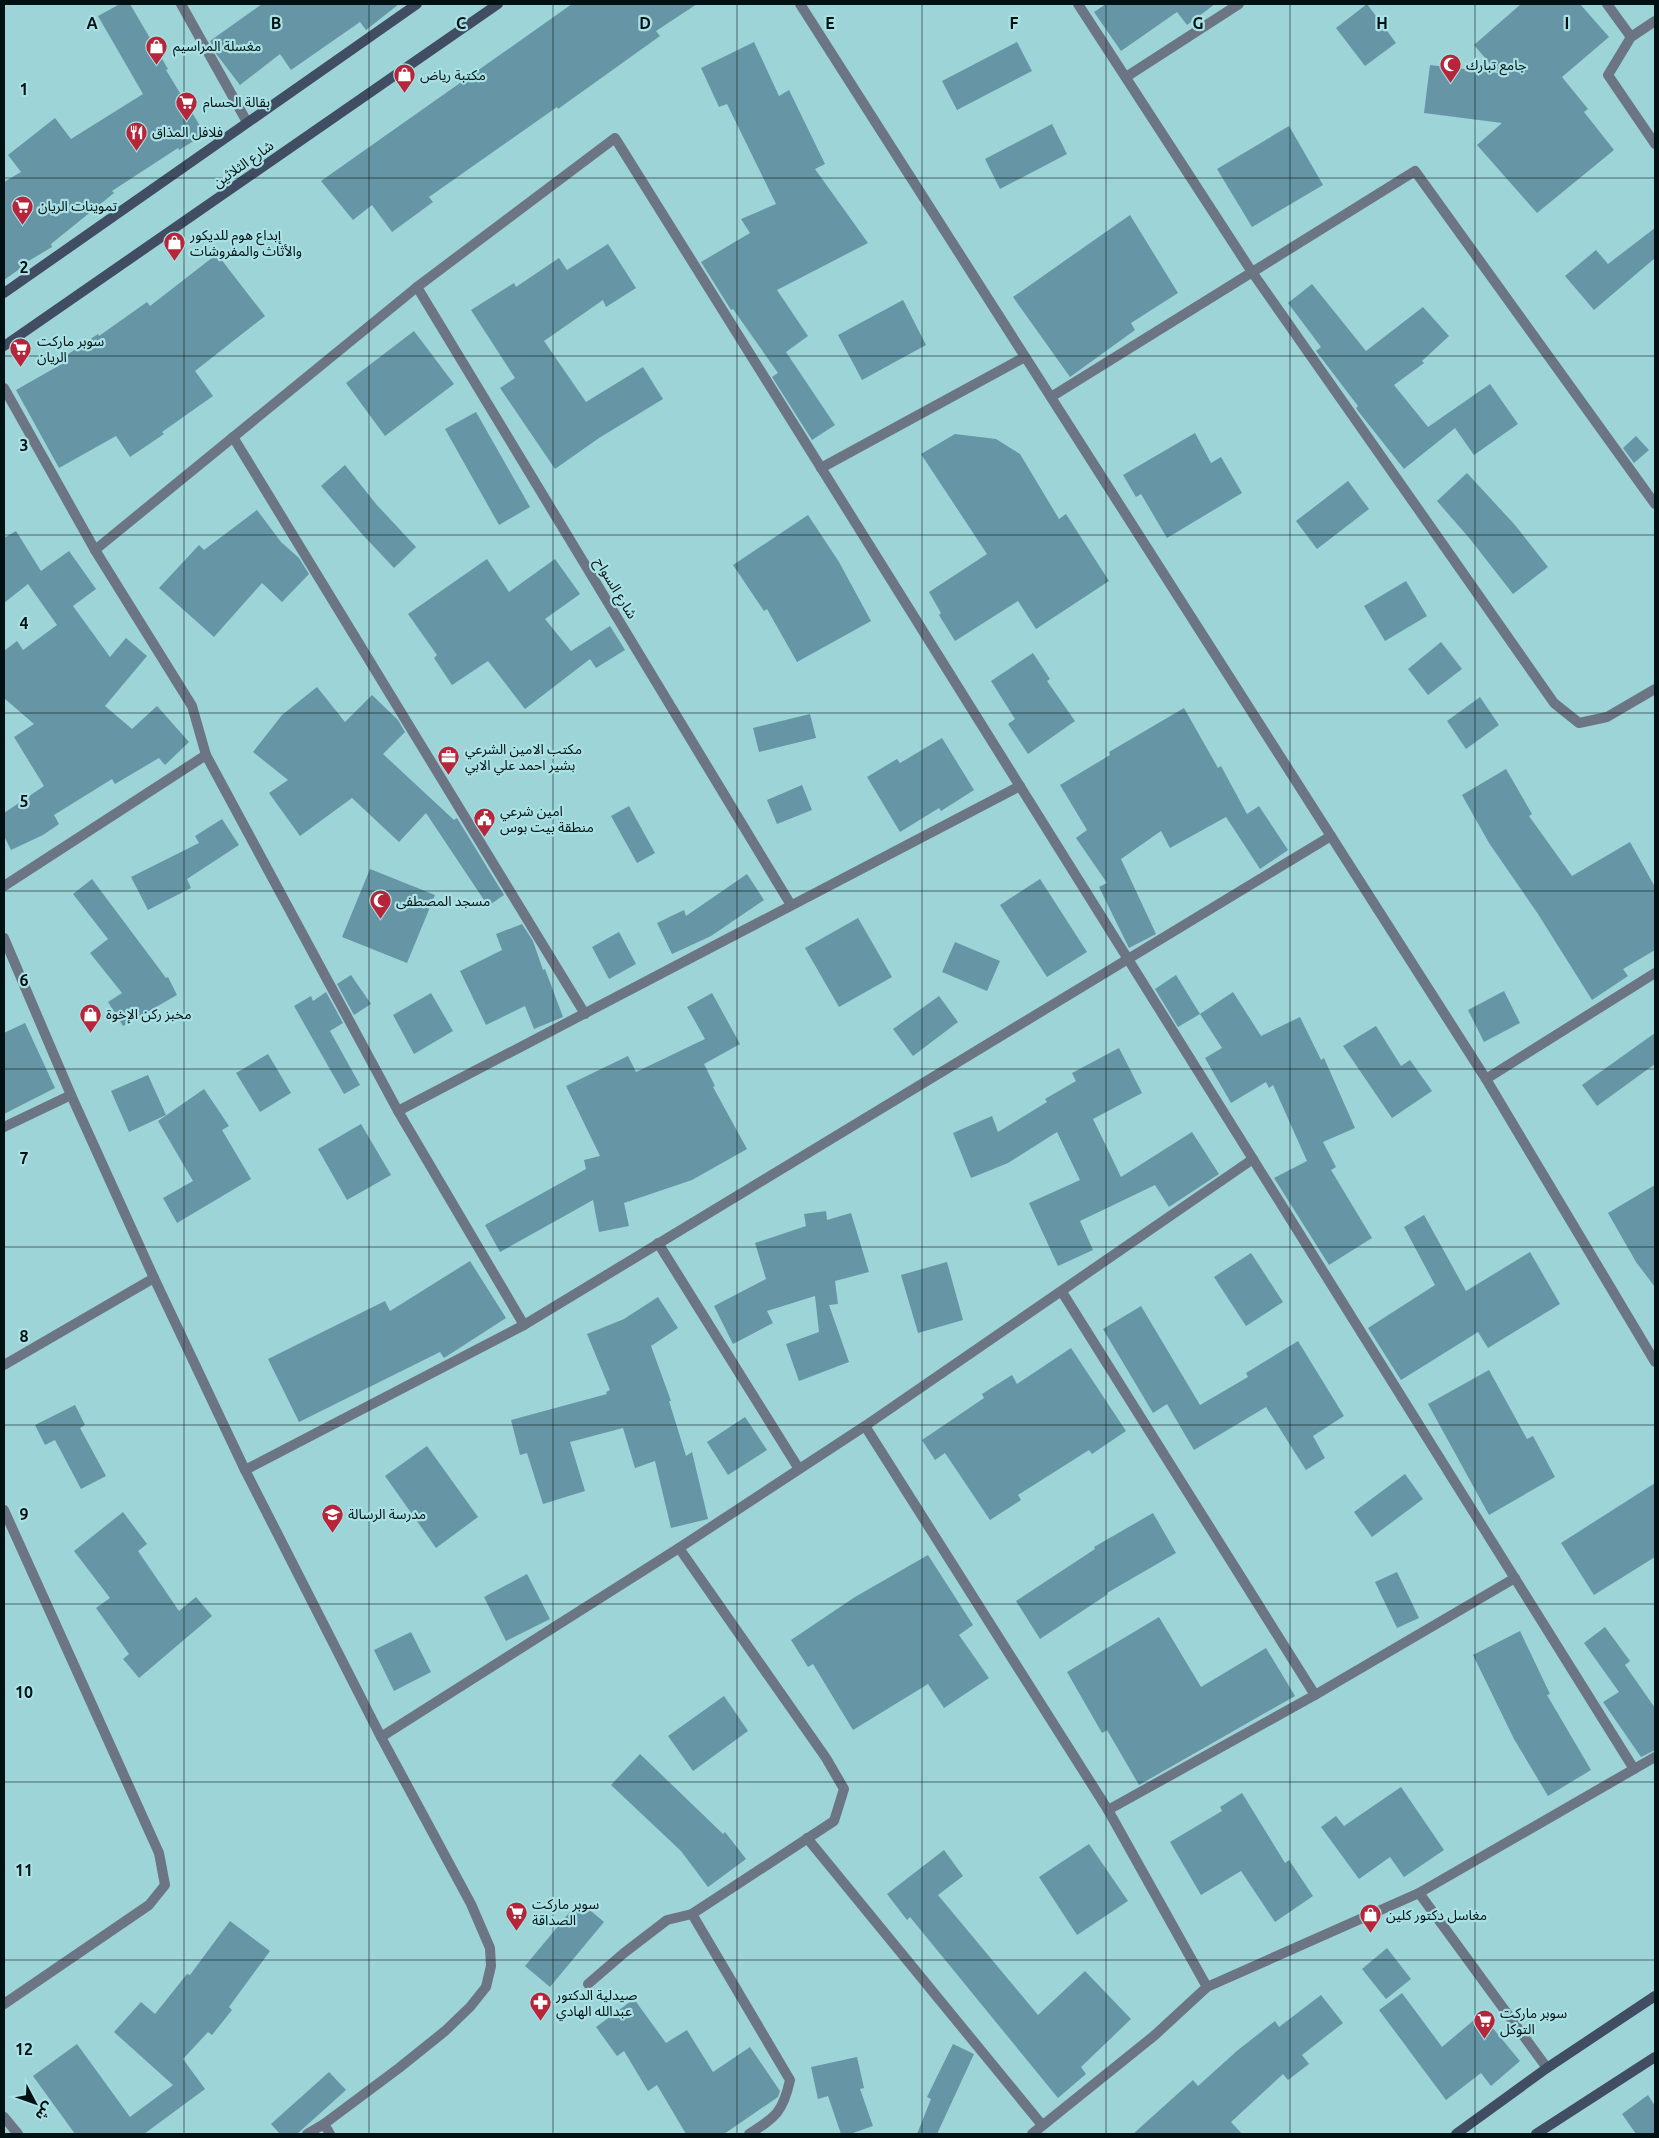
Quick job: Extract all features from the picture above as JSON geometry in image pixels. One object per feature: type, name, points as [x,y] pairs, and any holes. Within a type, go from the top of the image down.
[{"type":"street","points":[[181,4],[247,122]]},
{"type":"street","points":[[4,293],[417,4]]},
{"type":"street","name":"شارع الثلاثين","points":[[4,346],[498,4]]},
{"type":"street","points":[[800,4],[1486,1079],[1655,1362]]},
{"type":"street","points":[[1078,4],[1252,272],[1554,703],[1578,723],[1608,717],[1655,689]]},
{"type":"street","points":[[1126,77],[1239,4]]},
{"type":"street","points":[[1607,4],[1631,37]]},
{"type":"street","points":[[1655,21],[1631,37],[1608,75],[1655,144]]},
{"type":"street","points":[[95,550],[417,287],[615,138],[1634,1769]]},
{"type":"street","points":[[1050,397],[1415,171],[1655,504]]},
{"type":"street","name":"شارع السواح","points":[[417,287],[791,905]]},
{"type":"street","points":[[821,468],[1025,357]]},
{"type":"street","points":[[4,388],[95,550],[192,706],[206,755],[398,1111],[524,1325]]},
{"type":"street","points":[[233,437],[585,1014]]},
{"type":"street","points":[[4,886],[206,755]]},
{"type":"street","points":[[398,1111],[1020,786]]},
{"type":"street","points":[[245,1470],[524,1325],[1331,836]]},
{"type":"street","points":[[4,938],[70,1095],[245,1470],[381,1737],[470,1904],[490,1948],[491,1966],[486,1987],[470,2007],[445,2031],[324,2124],[307,2134]]},
{"type":"street","points":[[1486,1079],[1655,973]]},
{"type":"street","points":[[4,1127],[70,1095]]},
{"type":"street","points":[[381,1737],[679,1548],[865,1426],[1253,1159]]},
{"type":"street","points":[[658,1243],[799,1469]]},
{"type":"street","points":[[4,1365],[154,1278]]},
{"type":"street","points":[[1062,1292],[1315,1695]]},
{"type":"street","points":[[865,1426],[1108,1810],[1207,1987]]},
{"type":"street","points":[[4,1510],[159,1853],[165,1885],[148,1906],[4,2004]]},
{"type":"street","points":[[588,1984],[624,1952],[667,1920],[692,1914],[834,1821],[844,1790],[826,1758],[679,1548]]},
{"type":"street","points":[[1108,1810],[1315,1695],[1515,1578]]},
{"type":"street","points":[[1032,2134],[1155,2035],[1207,1987],[1419,1893],[1655,1757]]},
{"type":"street","points":[[807,1838],[1042,2125]]},
{"type":"street","points":[[1419,1893],[1547,2068]]},
{"type":"street","points":[[692,1914],[790,2080],[786,2100],[773,2120],[749,2134]]},
{"type":"street","points":[[1456,2134],[1547,2068],[1655,1996]]},
{"type":"street","points":[[1536,2134],[1655,2057]]},
{"type":"street","points":[[4,2117],[18,2134]]},
{"type":"street","points":[[324,2124],[330,2134]]},
{"type":"building","points":[[120,4],[130,4],[168,69],[166,70],[205,134],[179,150],[178,148],[112,191],[114,193],[51,244],[52,247],[27,262],[4,280],[4,182],[21,172],[8,155],[55,118],[71,139],[143,94],[98,16]]},
{"type":"building","points":[[262,4],[399,4],[366,30],[360,22],[291,70],[280,54],[240,85],[217,55],[210,41]]},
{"type":"building","points":[[572,4],[697,4],[656,31],[660,36],[558,109],[557,107],[429,197],[433,202],[392,232],[372,205],[353,220],[321,181]]},
{"type":"building","points":[[1106,4],[1215,4],[1187,25],[1177,12],[1121,51],[1094,12]]},
{"type":"building","points":[[1367,4],[1396,43],[1365,66],[1336,28]]},
{"type":"building","points":[[1521,4],[1580,4],[1609,37],[1562,77],[1588,109],[1584,112],[1614,150],[1537,213],[1477,145],[1502,123],[1424,113],[1430,65],[1498,73],[1474,45]]},
{"type":"building","points":[[754,42],[779,96],[789,90],[825,164],[815,169],[868,243],[777,290],[808,336],[786,352],[835,425],[812,440],[772,377],[778,373],[733,309],[731,310],[701,262],[750,233],[741,219],[776,204],[727,104],[719,107],[701,68]]},
{"type":"building","points":[[1017,42],[1032,71],[957,110],[942,81]]},
{"type":"building","points":[[1052,124],[1067,154],[1000,189],[985,159]]},
{"type":"building","points":[[1289,126],[1323,185],[1252,227],[1217,169]]},
{"type":"building","points":[[1130,215],[1178,293],[1131,323],[1135,330],[1070,377],[1013,297]]},
{"type":"building","points":[[1655,228],[1655,258],[1594,310],[1565,276],[1596,250],[1608,264]]},
{"type":"building","points":[[608,244],[636,288],[606,307],[603,300],[544,341],[586,402],[643,367],[663,399],[599,438],[555,469],[500,388],[515,378],[471,310],[514,283],[516,287],[559,258],[567,270]]},
{"type":"building","points":[[217,254],[265,316],[195,371],[213,396],[162,432],[164,434],[130,457],[116,436],[59,468],[16,390],[67,361],[64,357],[98,334],[99,336],[147,302],[150,306]]},
{"type":"building","points":[[1312,284],[1366,351],[1423,307],[1449,336],[1422,361],[1424,363],[1394,385],[1428,427],[1490,384],[1518,424],[1474,455],[1455,428],[1404,469],[1358,411],[1356,408],[1358,406],[1316,351],[1321,347],[1288,303]]},
{"type":"building","points":[[903,300],[926,345],[862,380],[838,335]]},
{"type":"building","points":[[414,331],[454,384],[385,436],[346,383]]},
{"type":"building","points":[[476,412],[530,507],[499,525],[445,429]]},
{"type":"building","points":[[1195,433],[1211,463],[1221,457],[1242,493],[1167,538],[1141,494],[1136,497],[1123,475]]},
{"type":"building","points":[[955,434],[996,439],[1020,454],[1059,519],[1066,514],[1109,581],[1036,629],[1018,601],[955,641],[939,615],[941,613],[929,592],[987,554],[921,454]]},
{"type":"building","points":[[1636,436],[1649,450],[1634,463],[1623,448]]},
{"type":"building","points":[[345,465],[376,504],[416,547],[394,568],[321,486]]},
{"type":"building","points":[[1467,473],[1515,525],[1548,567],[1513,594],[1470,539],[1437,501]]},
{"type":"building","points":[[1348,481],[1369,509],[1317,549],[1296,521]]},
{"type":"building","points":[[257,510],[281,542],[299,558],[309,574],[282,602],[262,583],[214,637],[159,588],[199,545],[204,550]]},
{"type":"building","points":[[808,515],[839,562],[871,621],[797,662],[767,609],[764,611],[733,565]]},
{"type":"building","points":[[16,531],[41,571],[69,551],[96,589],[73,606],[110,657],[126,638],[147,656],[105,706],[132,729],[157,706],[189,742],[165,765],[159,758],[115,784],[112,779],[54,815],[59,824],[43,835],[11,850],[4,836],[4,813],[44,786],[14,737],[34,724],[4,698],[4,651],[17,641],[23,650],[57,625],[28,584],[4,603],[4,538]]},
{"type":"building","points":[[487,559],[509,592],[555,559],[580,594],[545,619],[571,651],[610,626],[625,650],[596,668],[590,659],[525,709],[488,661],[452,685],[434,658],[437,655],[408,614]]},
{"type":"building","points":[[1406,581],[1427,616],[1385,641],[1364,606]]},
{"type":"building","points":[[1441,642],[1462,669],[1428,695],[1408,669]]},
{"type":"building","points":[[1033,653],[1050,679],[1047,681],[1075,721],[1028,754],[1008,724],[1015,719],[991,681]]},
{"type":"building","points":[[317,687],[345,722],[372,695],[398,720],[405,732],[383,754],[454,820],[457,818],[504,895],[488,906],[426,813],[399,842],[352,798],[300,836],[269,793],[288,780],[253,752],[282,715]]},
{"type":"building","points":[[1480,697],[1499,725],[1466,749],[1447,721]]},
{"type":"building","points":[[1184,708],[1218,768],[1221,766],[1247,814],[1259,806],[1288,850],[1260,869],[1226,817],[1170,848],[1161,831],[1121,859],[1156,934],[1129,948],[1099,887],[1107,883],[1076,838],[1087,830],[1060,785],[1110,755],[1109,752]]},
{"type":"building","points":[[810,714],[816,738],[759,752],[753,728]]},
{"type":"building","points":[[942,738],[974,790],[941,811],[939,808],[900,832],[867,777],[897,759],[900,763]]},
{"type":"building","points":[[1506,769],[1532,814],[1529,816],[1572,876],[1630,842],[1655,887],[1655,950],[1623,969],[1628,976],[1592,1000],[1538,914],[1489,843],[1462,795]]},
{"type":"building","points":[[802,785],[812,810],[777,824],[767,800]]},
{"type":"building","points":[[629,806],[655,853],[637,863],[611,816]]},
{"type":"building","points":[[222,819],[239,845],[187,879],[191,888],[148,910],[131,877],[199,843],[195,836]]},
{"type":"building","points":[[370,869],[435,895],[407,963],[342,937]]},
{"type":"building","points":[[747,874],[764,900],[711,936],[672,954],[657,923],[684,910],[686,916]]},
{"type":"building","points":[[92,879],[166,978],[168,977],[177,995],[123,1026],[108,1002],[122,993],[90,953],[108,939],[73,894]]},
{"type":"building","points":[[1040,879],[1087,952],[1047,977],[1000,905]]},
{"type":"building","points":[[858,918],[892,977],[839,1007],[805,948]]},
{"type":"building","points":[[522,924],[533,941],[563,1017],[534,1029],[525,1006],[486,1025],[460,971],[502,950],[496,934]]},
{"type":"building","points":[[619,932],[636,964],[609,979],[592,947]]},
{"type":"building","points":[[955,942],[1000,961],[987,991],[942,972]]},
{"type":"building","points":[[351,975],[371,1004],[354,1015],[337,984]]},
{"type":"building","points":[[1176,975],[1200,1014],[1178,1027],[1155,989]]},
{"type":"building","points":[[1504,991],[1520,1023],[1484,1042],[1468,1010]]},
{"type":"building","points":[[326,992],[343,1023],[330,1031],[360,1085],[344,1094],[294,1006],[311,996],[313,1001]]},
{"type":"building","points":[[1233,992],[1261,1036],[1300,1017],[1321,1060],[1324,1058],[1355,1128],[1323,1142],[1336,1167],[1331,1170],[1372,1238],[1329,1265],[1274,1178],[1307,1161],[1273,1085],[1269,1088],[1266,1082],[1231,1103],[1205,1058],[1222,1048],[1200,1014]]},
{"type":"building","points":[[431,993],[453,1031],[414,1054],[393,1015]]},
{"type":"building","points":[[712,993],[740,1044],[704,1064],[715,1086],[713,1087],[747,1149],[692,1180],[624,1203],[629,1226],[599,1232],[593,1200],[500,1252],[485,1225],[586,1169],[584,1160],[600,1156],[566,1086],[628,1056],[636,1072],[705,1039],[687,1007]]},
{"type":"building","points":[[939,996],[958,1022],[913,1056],[893,1029]]},
{"type":"building","points":[[25,1023],[55,1088],[4,1114],[4,1033]]},
{"type":"building","points":[[1376,1026],[1401,1066],[1410,1060],[1432,1091],[1392,1118],[1343,1046]]},
{"type":"building","points":[[1655,1033],[1655,1064],[1597,1106],[1582,1085]]},
{"type":"building","points":[[1119,1048],[1142,1093],[1093,1119],[1121,1177],[1192,1132],[1219,1174],[1169,1207],[1155,1185],[1080,1221],[1093,1250],[1058,1266],[1029,1203],[1080,1180],[1057,1132],[1008,1163],[971,1178],[953,1133],[992,1116],[998,1132],[1047,1102],[1045,1099],[1076,1081],[1072,1073]]},
{"type":"building","points":[[268,1054],[291,1093],[260,1112],[236,1073]]},
{"type":"building","points":[[148,1075],[166,1115],[129,1132],[111,1091]]},
{"type":"building","points":[[204,1089],[229,1126],[222,1130],[251,1179],[177,1223],[163,1198],[193,1181],[158,1121]]},
{"type":"building","points":[[361,1124],[391,1175],[347,1200],[318,1149]]},
{"type":"building","points":[[1655,1185],[1655,1287],[1636,1262],[1608,1213]]},
{"type":"building","points":[[826,1211],[827,1220],[851,1213],[869,1272],[835,1281],[838,1304],[829,1305],[849,1362],[799,1381],[786,1344],[819,1332],[815,1296],[767,1311],[773,1323],[733,1344],[714,1306],[766,1279],[755,1243],[806,1226],[804,1214]]},
{"type":"building","points":[[1424,1215],[1466,1291],[1530,1252],[1560,1304],[1488,1348],[1478,1332],[1401,1380],[1368,1328],[1435,1285],[1404,1227]]},
{"type":"building","points":[[1251,1253],[1283,1302],[1246,1326],[1214,1277]]},
{"type":"building","points":[[470,1261],[506,1318],[444,1358],[440,1352],[299,1422],[268,1359],[385,1301],[390,1311]]},
{"type":"building","points":[[947,1262],[963,1320],[918,1333],[901,1275]]},
{"type":"building","points":[[658,1297],[678,1328],[651,1346],[671,1401],[669,1401],[686,1456],[692,1452],[708,1519],[671,1528],[655,1461],[635,1468],[623,1428],[570,1442],[585,1491],[543,1504],[527,1453],[520,1455],[511,1420],[607,1394],[606,1392],[610,1390],[587,1334],[624,1319]]},
{"type":"building","points":[[1141,1306],[1200,1405],[1248,1377],[1246,1373],[1298,1341],[1344,1416],[1313,1436],[1325,1458],[1306,1470],[1266,1407],[1194,1450],[1167,1404],[1153,1413],[1103,1329]]},
{"type":"building","points":[[1071,1348],[1126,1431],[1092,1454],[1089,1450],[1018,1495],[1021,1500],[990,1520],[945,1453],[935,1460],[922,1440],[984,1398],[982,1394],[1012,1375],[1017,1384]]},
{"type":"building","points":[[1489,1370],[1527,1439],[1533,1436],[1555,1477],[1489,1515],[1428,1404]]},
{"type":"building","points":[[75,1405],[85,1425],[80,1428],[106,1476],[81,1489],[55,1440],[45,1445],[35,1425]]},
{"type":"building","points":[[745,1417],[767,1450],[728,1475],[707,1442]]},
{"type":"building","points":[[427,1446],[478,1517],[436,1548],[385,1476]]},
{"type":"building","points":[[1405,1474],[1423,1499],[1372,1537],[1354,1512]]},
{"type":"building","points":[[1655,1483],[1655,1557],[1594,1595],[1561,1543]]},
{"type":"building","points":[[123,1512],[147,1544],[138,1551],[179,1611],[196,1597],[212,1616],[139,1678],[123,1659],[129,1654],[96,1608],[110,1598],[74,1551]]},
{"type":"building","points":[[1153,1513],[1176,1553],[1107,1593],[1040,1639],[1016,1601],[1095,1549],[1094,1547]]},
{"type":"building","points":[[928,1555],[973,1625],[959,1635],[989,1678],[944,1708],[928,1684],[853,1730],[813,1664],[808,1667],[791,1640],[855,1597]]},
{"type":"building","points":[[1397,1572],[1419,1618],[1397,1628],[1375,1582]]},
{"type":"building","points":[[527,1574],[550,1619],[506,1641],[484,1597]]},
{"type":"building","points":[[1159,1617],[1201,1687],[1266,1648],[1295,1696],[1139,1785],[1107,1730],[1102,1733],[1067,1672]]},
{"type":"building","points":[[1605,1627],[1630,1661],[1625,1665],[1655,1708],[1655,1750],[1641,1757],[1603,1702],[1619,1692],[1584,1643]]},
{"type":"building","points":[[1520,1631],[1550,1694],[1547,1695],[1591,1770],[1548,1796],[1514,1739],[1473,1655]]},
{"type":"building","points":[[411,1632],[431,1672],[394,1691],[374,1650]]},
{"type":"building","points":[[724,1696],[748,1731],[693,1771],[668,1736]]},
{"type":"building","points":[[640,1754],[723,1834],[725,1832],[746,1859],[708,1887],[681,1851],[611,1785]]},
{"type":"building","points":[[1401,1787],[1444,1850],[1404,1877],[1390,1857],[1359,1879],[1321,1827],[1336,1816],[1344,1826]]},
{"type":"building","points":[[1242,1793],[1285,1863],[1289,1860],[1313,1896],[1275,1922],[1241,1871],[1201,1895],[1170,1842],[1222,1811],[1220,1807]]},
{"type":"building","points":[[1089,1844],[1128,1901],[1077,1935],[1039,1877]]},
{"type":"building","points":[[944,1850],[963,1876],[938,1895],[1038,2015],[1085,1971],[1131,2019],[1081,2067],[1086,2074],[1058,2098],[910,1917],[907,1920],[887,1894]]},
{"type":"building","points":[[579,1901],[604,1922],[550,1987],[525,1966]]},
{"type":"building","points":[[230,1921],[270,1951],[229,2007],[232,2010],[212,2035],[208,2032],[183,2059],[205,2089],[144,2134],[75,2134],[33,2076],[77,2044],[130,2117],[173,2085],[114,2032],[141,2002],[155,2014],[187,1974],[190,1975]]},
{"type":"building","points":[[1387,1948],[1411,1979],[1386,1999],[1362,1969]]},
{"type":"building","points":[[1402,1993],[1442,2047],[1481,2014],[1520,2061],[1491,2086],[1481,2073],[1446,2100],[1379,2010]]},
{"type":"building","points":[[1321,1995],[1343,2023],[1302,2055],[1309,2064],[1288,2080],[1283,2074],[1231,2122],[1242,2134],[1133,2134],[1193,2080],[1198,2086],[1238,2050],[1275,2021],[1279,2027]]},
{"type":"building","points":[[634,1999],[666,2043],[687,2030],[713,2072],[750,2047],[780,2091],[778,2097],[724,2134],[686,2134],[657,2085],[648,2091],[624,2051],[617,2056],[596,2027]]},
{"type":"building","points":[[953,2044],[974,2054],[937,2134],[917,2134],[931,2099],[927,2097]]},
{"type":"building","points":[[857,2057],[864,2088],[860,2089],[873,2126],[850,2134],[841,2134],[828,2096],[818,2099],[811,2067]]},
{"type":"building","points":[[329,2072],[346,2090],[297,2134],[280,2134],[271,2124]]},
{"type":"building","points":[[1648,2095],[1655,2106],[1655,2134],[1636,2134],[1622,2114]]},
{"type":"place","name":"مغسلة المراسيم","points":[[157,65]]},
{"type":"place","name":"جامع تبارك","points":[[1450,84]]},
{"type":"place","name":"مكتبة رياض","points":[[404,94]]},
{"type":"place","name":"بقالة الحسام","points":[[187,121]]},
{"type":"place","name":"فلافل المذاق","points":[[136,151]]},
{"type":"place","name":"تموينات الريان","points":[[22,225]]},
{"type":"place","name":"إبداع هوم للديكور والأثاث والمفروشات","points":[[174,262]]},
{"type":"place","name":"سوبر ماركت الريان","points":[[21,368]]},
{"type":"place","name":"مكتب الامين الشرعي بشير احمد علي الابي","points":[[449,776]]},
{"type":"place","name":"امين شرعي منطقة بيت بوس","points":[[484,838]]},
{"type":"place","name":"مسجد المصطفى","points":[[380,920]]},
{"type":"place","name":"مخبز ركن الإخوة","points":[[90,1033]]},
{"type":"place","name":"مدرسة الرسالة","points":[[332,1533]]},
{"type":"place","name":"سوبر ماركت الصداقة","points":[[516,1931]]},
{"type":"place","name":"مغاسل دكتور كلين","points":[[1370,1934]]},
{"type":"place","name":"صيدلية الدكتور عبدالله الهادي","points":[[540,2022]]},
{"type":"place","name":"سوبر ماركت التوكل","points":[[1484,2040]]}]
